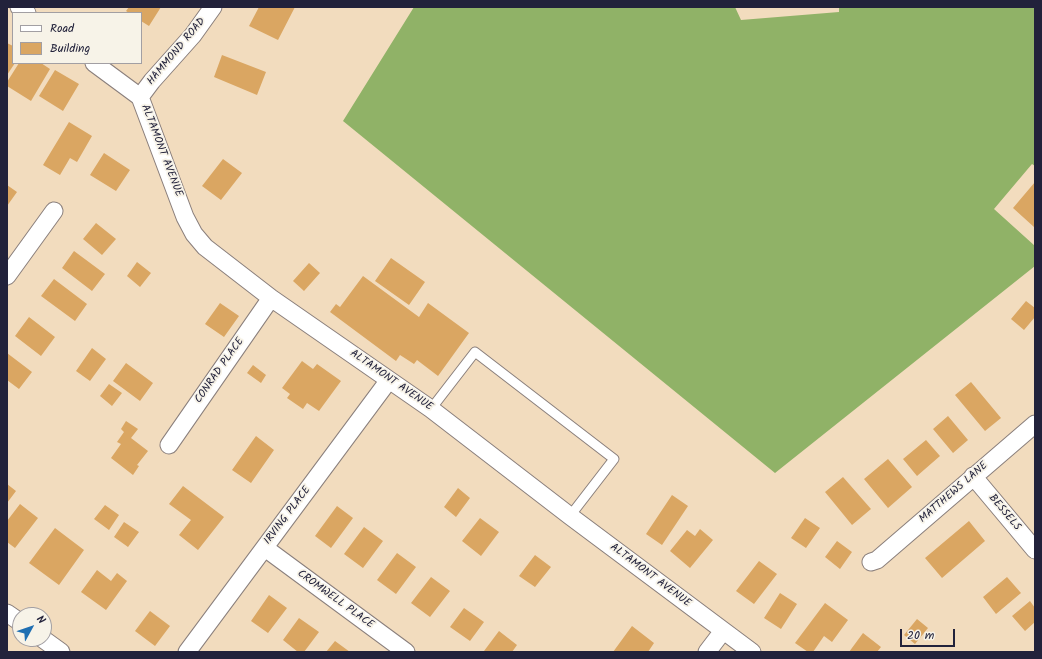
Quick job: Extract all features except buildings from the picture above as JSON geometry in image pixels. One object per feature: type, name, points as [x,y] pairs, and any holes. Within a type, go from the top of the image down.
[{"type":"street","name":"HAMMOND ROAD","points":[[140,97],[152,81],[193,35],[213,7]]},
{"type":"street","name":"ALTAMONT AVENUE","points":[[95,64],[140,97],[186,217],[194,234],[205,247],[271,298],[431,409],[570,516],[752,652]]},
{"type":"street","points":[[7,276],[54,211]]},
{"type":"street","name":"CONRAD PLACE","points":[[169,445],[271,298]]},
{"type":"street","name":"IRVING PLACE","points":[[187,652],[389,380]]},
{"type":"street","name":"MATTHEWS LANE","points":[[871,562],[876,560],[1035,424]]},
{"type":"street","name":"BESSELS","points":[[973,476],[1035,550]]},
{"type":"street","name":"CROMWELL PLACE","points":[[265,548],[406,652]]},
{"type":"street","points":[[707,652],[723,631]]},
{"type":"street","points":[[52,646],[61,652]]},
{"type":"lane","points":[[431,409],[475,352],[602,449],[614,459],[570,516]]},
{"type":"green space","points":[[414,7],[735,7],[741,20],[839,12],[839,7],[1035,7],[1035,166],[1032,164],[994,209],[1035,246],[1035,266],[775,473],[343,121]]}]
